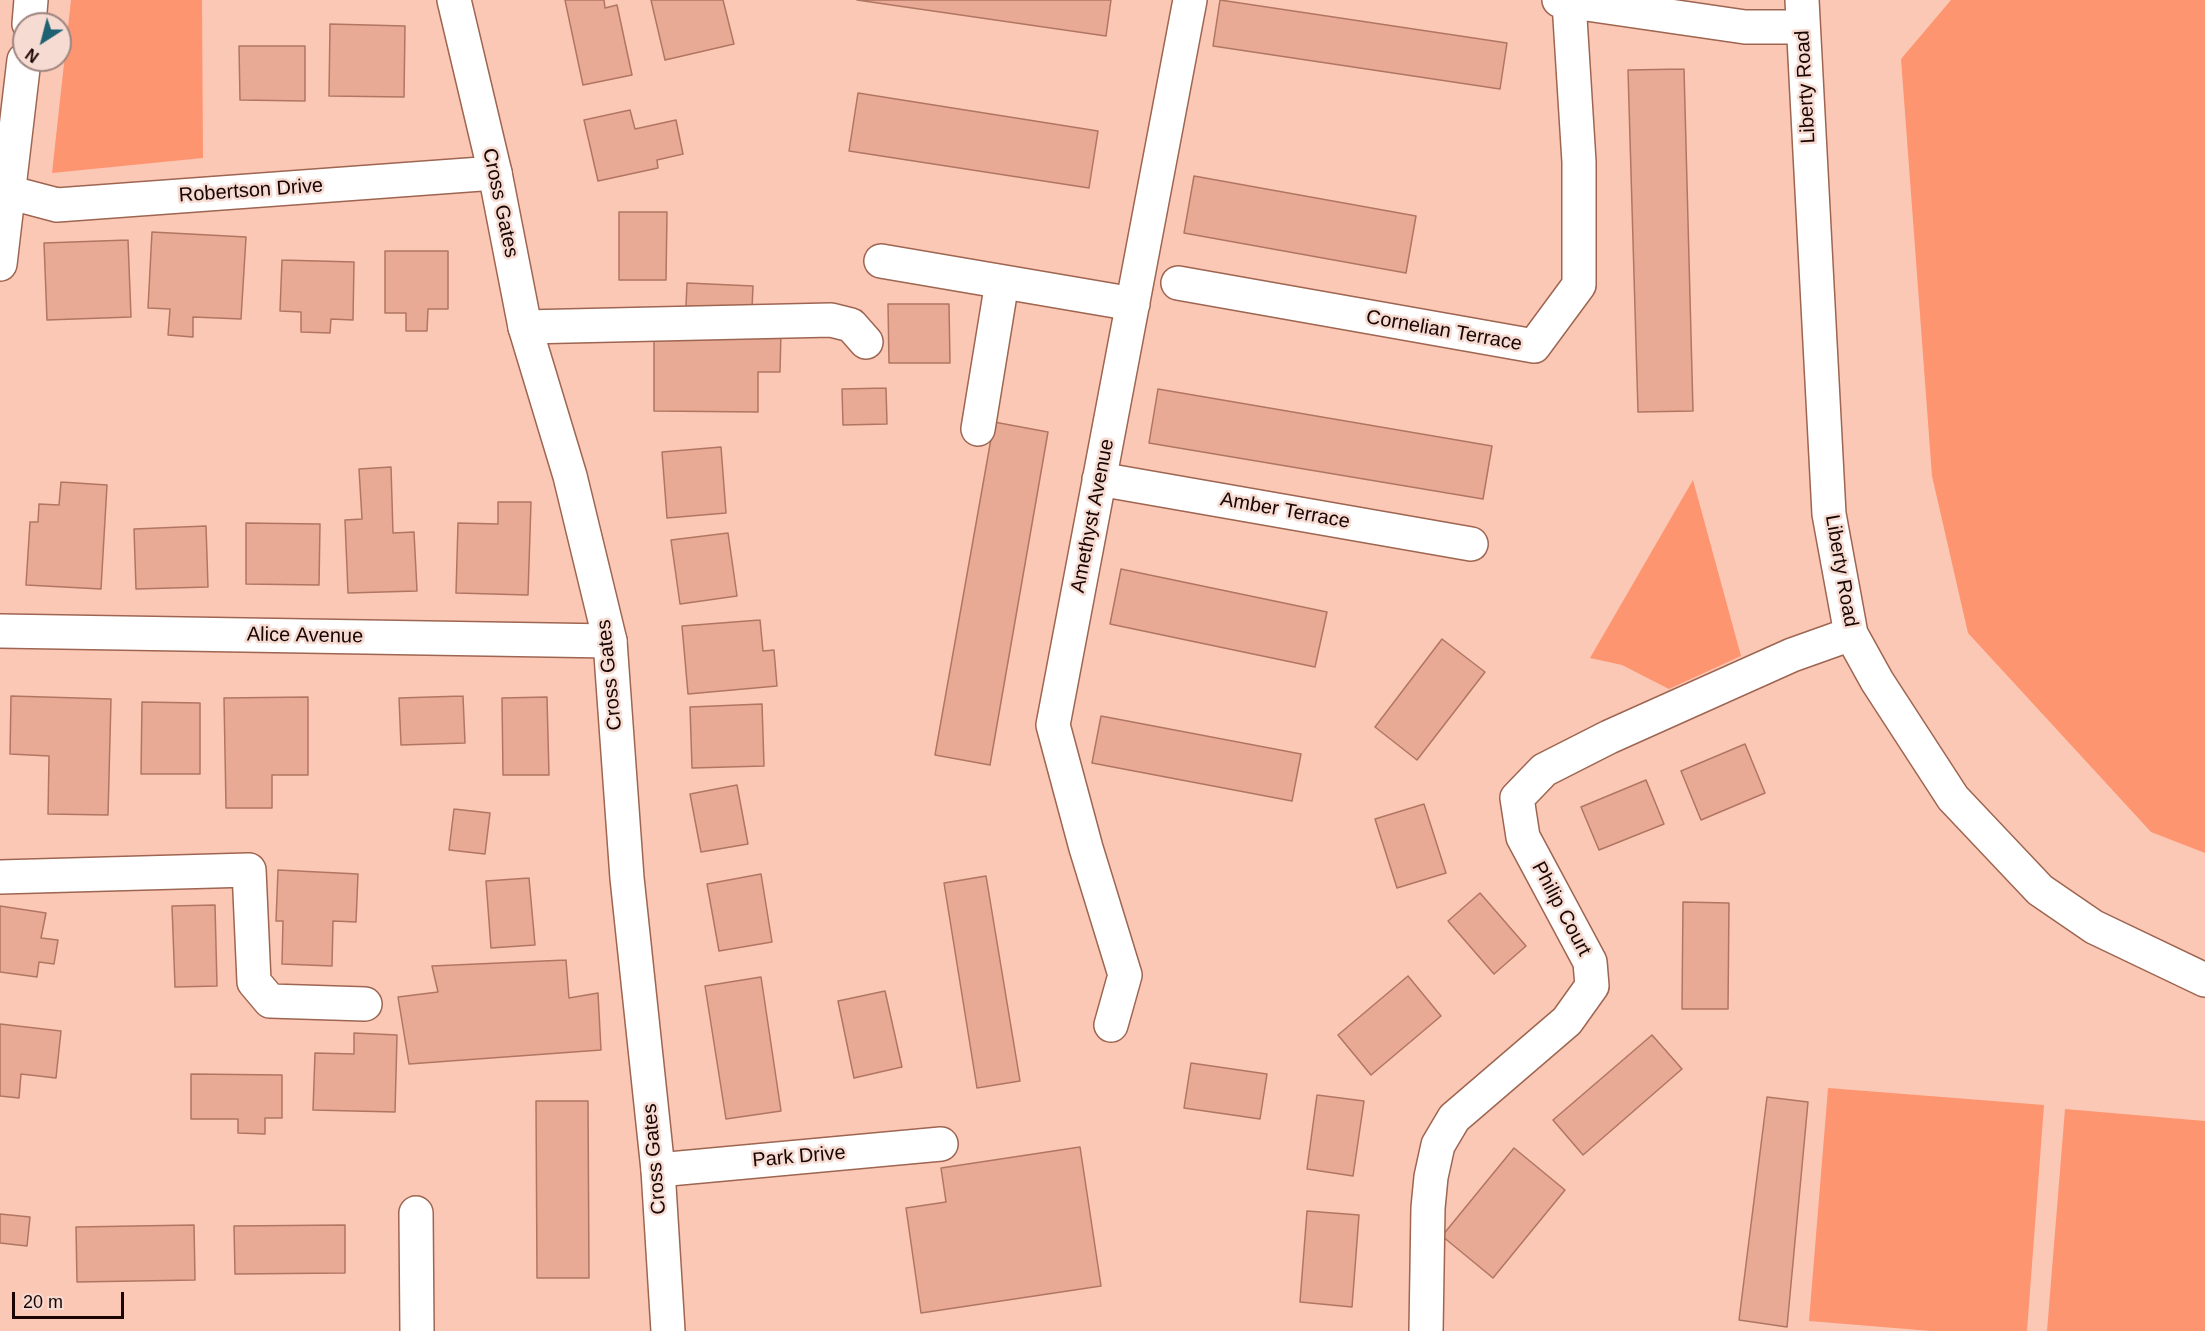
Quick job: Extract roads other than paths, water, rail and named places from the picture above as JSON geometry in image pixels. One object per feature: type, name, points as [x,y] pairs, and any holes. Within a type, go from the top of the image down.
[{"type":"street","name":"Cross Gates","points":[[454,0],[495,173],[525,327],[570,476],[610,641],[627,878],[658,1170],[668,1331]]},
{"type":"street","name":"Amethyst Avenue","points":[[1111,1025],[1125,975],[1086,848],[1053,725],[1190,0]]},
{"type":"street","points":[[1564,1],[1745,27],[1802,13]]},
{"type":"street","name":"Cornelian Terrace","points":[[1178,283],[1534,346],[1579,285],[1579,162],[1564,1]]},
{"type":"street","name":"Liberty Road","points":[[1802,13],[1829,514],[1851,634],[1877,681],[1953,798],[2040,890],[2094,927],[2205,980]]},
{"type":"street","points":[[0,264],[5,190],[22,72]]},
{"type":"street","name":"Robertson Drive","points":[[5,190],[57,205],[495,173]]},
{"type":"street","points":[[881,261],[1133,304]]},
{"type":"street","points":[[978,429],[1002,282]]},
{"type":"street","points":[[525,327],[831,320],[851,325],[866,342]]},
{"type":"street","name":"Amber Terrace","points":[[1099,479],[1471,544]]},
{"type":"street","name":"Alice Avenue","points":[[0,631],[610,641]]},
{"type":"street","name":"Philip Court","points":[[1426,1331],[1428,1208],[1431,1177],[1438,1145],[1454,1118],[1567,1021],[1593,986],[1590,962],[1523,837],[1517,798],[1544,770],[1609,737],[1792,655],[1851,634]]},
{"type":"street","points":[[0,877],[249,870],[254,982],[270,1001],[364,1004]]},
{"type":"street","name":"Park Drive","points":[[658,1170],[941,1144]]},
{"type":"street","points":[[416,1213],[417,1331]]}]
